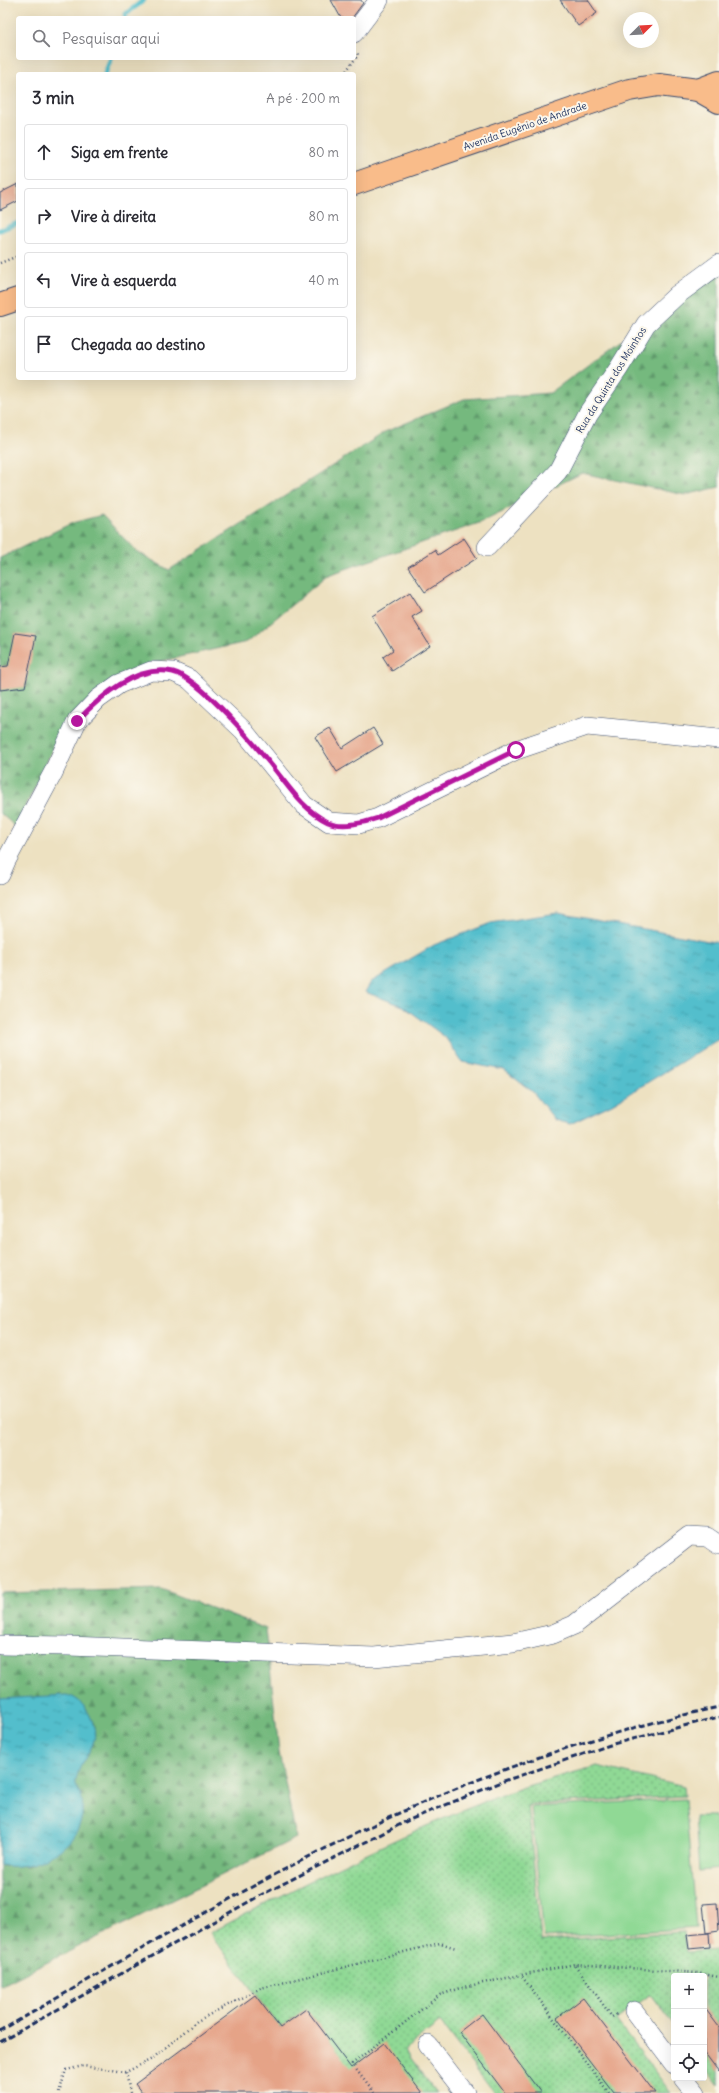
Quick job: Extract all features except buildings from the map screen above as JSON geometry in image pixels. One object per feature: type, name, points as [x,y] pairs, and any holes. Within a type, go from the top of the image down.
[{"type":"main road","name":"Avenida Eugénio de Andrade","points":[[698,90],[719,82]]},
{"type":"main road","name":"Avenida Eugénio de Andrade","points":[[356,183],[629,90],[659,85],[698,90],[719,102]]},
{"type":"main road","points":[[0,305],[16,300]]},
{"type":"street","points":[[356,39],[379,0]]},
{"type":"street","name":"Rua da Quinta dos Moinhos","points":[[487,547],[558,471],[588,413],[619,368],[646,324],[677,295],[719,264]]},
{"type":"street","points":[[0,876],[6,861],[53,774],[77,721],[98,699],[119,684],[151,671],[172,672],[189,679],[243,730],[304,805],[329,822],[359,824],[378,818],[516,750],[587,726],[719,740]]},
{"type":"street","points":[[0,1645],[76,1646],[374,1657],[513,1643],[553,1634],[574,1625],[689,1536],[707,1538],[719,1545]]},
{"type":"street","points":[[634,2011],[671,2060]]},
{"type":"street","points":[[428,2045],[465,2093]]},
{"type":"street","points":[[686,2081],[696,2093]]},
{"type":"path","points":[[356,46],[358,55],[356,58]]},
{"type":"path","points":[[345,72],[354,60]]},
{"type":"path","points":[[0,263],[16,257]]},
{"type":"path","points":[[59,2093],[66,2070],[83,2066],[126,2072],[152,2059],[198,2022],[261,1988],[440,1943],[456,1948]]},
{"type":"path","points":[[575,1964],[612,2017],[629,2006],[634,2011]]},
{"type":"path","points":[[374,2093],[352,2064],[440,1996],[464,1987],[575,1964],[697,1973],[719,1977]]},
{"type":"path","points":[[521,1975],[609,2093]]},
{"type":"path","points":[[126,2072],[130,2093]]},
{"type":"green space","points":[[719,268],[719,487],[685,495],[582,473],[482,522],[328,575],[247,642],[148,664],[65,723],[16,827],[0,813],[0,558],[72,523],[102,515],[136,551],[169,570],[387,431],[464,399],[550,393]]},
{"type":"green space","points":[[161,1589],[266,1629],[279,1752],[296,1838],[0,1986],[0,1593]]},
{"type":"green space","points":[[597,1766],[684,1787],[685,1796],[528,1805],[541,1941],[684,1932],[686,1952],[719,1950],[719,2085],[707,2069],[707,1973],[671,1973],[671,2021],[651,1994],[616,2020],[671,2093],[494,2093],[440,2022],[404,2050],[436,2093],[369,2093],[306,2009],[280,2028],[210,1933],[364,1854],[483,1802],[551,1779]]},
{"type":"green space","points":[[685,1799],[696,1928],[544,1938],[531,1807]]},
{"type":"green space","points":[[695,1816],[715,1816],[719,1869],[699,1871]]},
{"type":"water","points":[[558,913],[719,943],[719,1039],[612,1104],[570,1124],[555,1120],[533,1092],[504,1070],[462,1062],[445,1037],[403,1006],[365,992],[371,982],[434,945],[491,923]]},
{"type":"water","points":[[66,1695],[78,1700],[88,1712],[94,1726],[95,1733],[93,1744],[78,1771],[76,1780],[76,1786],[82,1799],[82,1817],[78,1829],[71,1840],[61,1849],[38,1862],[25,1865],[0,1865],[0,1699]]},
{"type":"waterway","points":[[126,16],[144,0]]},
{"type":"waterway","points":[[106,72],[110,60]]},
{"type":"waterway","points":[[0,230],[16,224]]},
{"type":"railway","points":[[0,2031],[150,1944],[302,1860],[406,1810],[482,1778],[560,1750],[639,1726],[719,1707]]},
{"type":"railway","points":[[0,2042],[259,1896],[409,1820],[504,1781],[613,1744],[719,1717]]},
{"type":"route","points":[[77,721],[98,699],[119,684],[151,671],[172,672],[189,679],[243,730],[304,805],[329,822],[359,824],[378,818],[516,750]]}]
